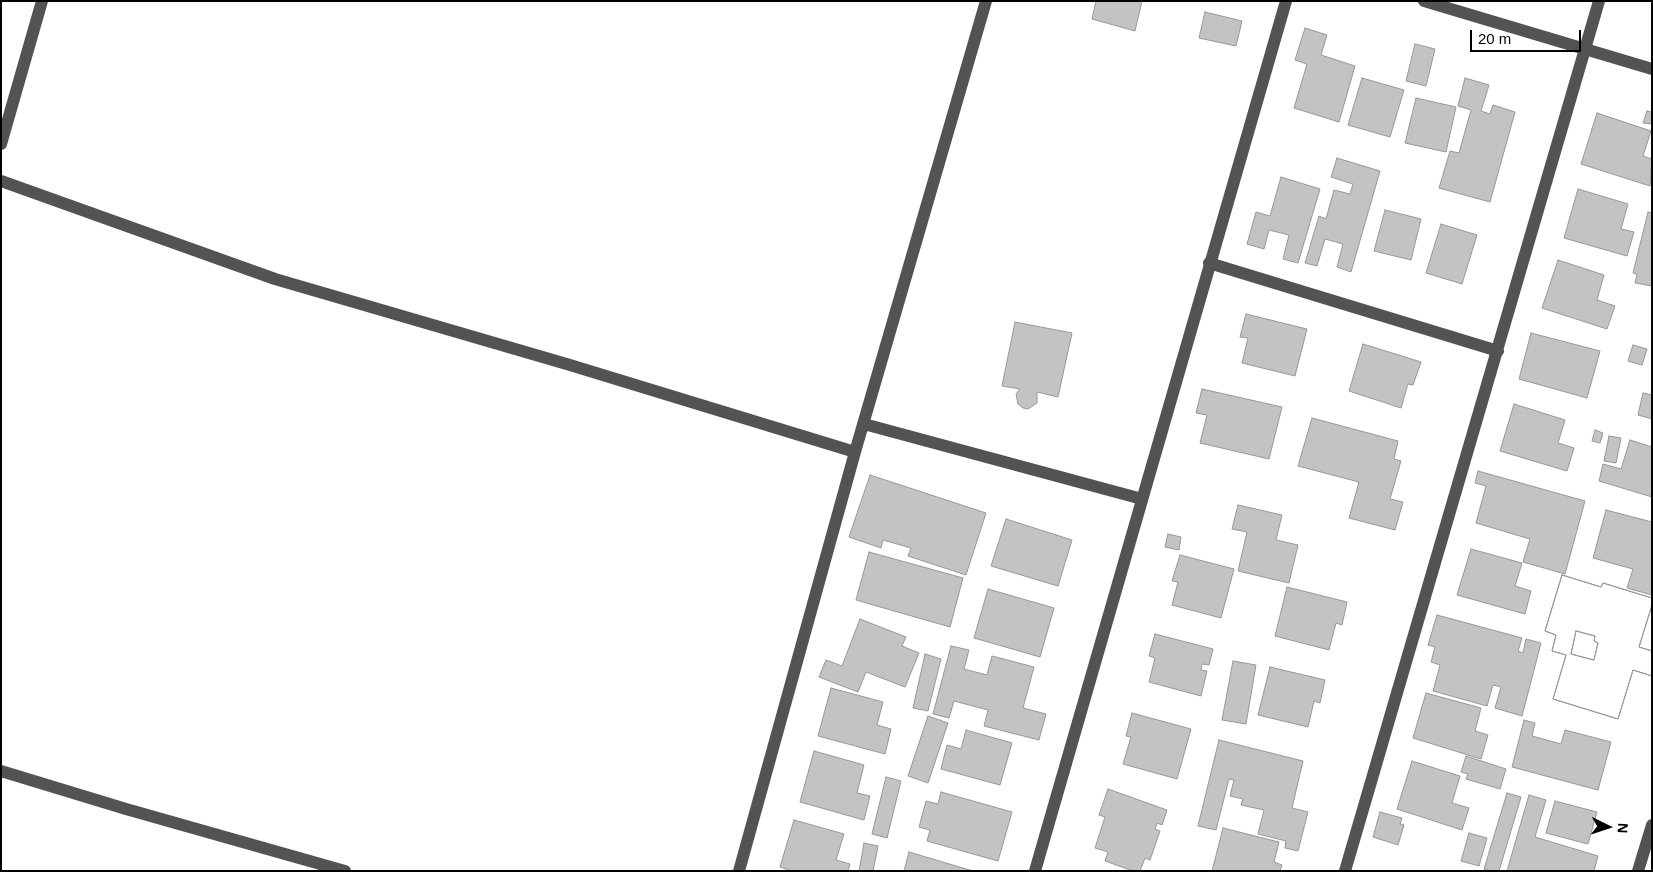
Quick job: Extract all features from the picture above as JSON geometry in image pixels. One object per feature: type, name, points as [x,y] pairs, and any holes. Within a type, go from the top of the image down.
[{"type":"street","points":[[1,144],[42,1]]},
{"type":"street","points":[[739,871],[856,452],[986,1]]},
{"type":"street","points":[[1035,871],[1286,1]]},
{"type":"street","points":[[1424,1],[1652,69]]},
{"type":"street","points":[[1346,870],[1599,1]]},
{"type":"street","points":[[1,181],[275,279],[570,364],[856,452]]},
{"type":"street","points":[[1209,263],[1498,351]]},
{"type":"street","points":[[864,424],[1142,499]]},
{"type":"street","points":[[1,771],[126,809],[345,871]]},
{"type":"street","points":[[1638,871],[1652,825]]},
{"type":"building","points":[[1096,1],[1142,1],[1135,31],[1092,19]]},
{"type":"building","points":[[1205,12],[1242,21],[1236,46],[1199,38]]},
{"type":"building","points":[[1305,28],[1327,35],[1321,55],[1355,66],[1339,122],[1294,108],[1307,64],[1295,60]]},
{"type":"building","points":[[1415,44],[1435,49],[1426,86],[1406,81]]},
{"type":"building","points":[[1362,78],[1404,90],[1390,137],[1348,125]]},
{"type":"building","points":[[1465,78],[1489,85],[1481,111],[1490,114],[1493,105],[1515,112],[1490,202],[1439,188],[1450,151],[1459,153],[1471,110],[1458,106]]},
{"type":"building","points":[[1416,98],[1456,107],[1446,152],[1405,143]]},
{"type":"building","points":[[1647,111],[1652,112],[1652,124],[1643,123]]},
{"type":"building","points":[[1597,113],[1651,131],[1643,156],[1652,159],[1650,186],[1581,164]]},
{"type":"building","points":[[1337,158],[1380,171],[1351,272],[1337,267],[1343,244],[1325,239],[1317,266],[1305,263],[1319,216],[1326,219],[1334,190],[1350,194],[1353,184],[1331,177]]},
{"type":"building","points":[[1281,177],[1320,189],[1298,263],[1283,259],[1289,235],[1269,230],[1264,249],[1247,244],[1256,212],[1270,216]]},
{"type":"building","points":[[1578,189],[1628,204],[1621,229],[1634,232],[1627,256],[1564,238]]},
{"type":"building","points":[[1385,210],[1421,219],[1411,260],[1374,251]]},
{"type":"building","points":[[1648,212],[1652,213],[1652,286],[1635,283],[1637,274],[1633,273]]},
{"type":"building","points":[[1441,224],[1477,235],[1462,284],[1426,273]]},
{"type":"building","points":[[1558,260],[1604,275],[1597,300],[1615,306],[1607,329],[1542,308]]},
{"type":"building","points":[[1246,314],[1307,329],[1295,376],[1242,363],[1248,338],[1240,337]]},
{"type":"building","points":[[1015,322],[1072,333],[1058,397],[1037,392],[1037,403],[1028,409],[1018,404],[1016,394],[1020,389],[1002,386]]},
{"type":"building","points":[[1531,333],[1600,351],[1587,398],[1519,379]]},
{"type":"building","points":[[1363,344],[1421,362],[1413,385],[1408,384],[1401,408],[1349,391]]},
{"type":"building","points":[[1633,345],[1647,349],[1642,365],[1628,361]]},
{"type":"building","points":[[1202,389],[1282,407],[1269,459],[1200,443],[1207,415],[1196,413]]},
{"type":"building","points":[[1643,393],[1652,395],[1652,419],[1638,415]]},
{"type":"building","points":[[1514,404],[1565,420],[1558,443],[1574,448],[1567,471],[1500,451]]},
{"type":"building","points":[[1312,418],[1398,441],[1394,459],[1401,461],[1390,499],[1403,502],[1395,530],[1349,518],[1359,482],[1298,466]]},
{"type":"building","points":[[1595,430],[1603,433],[1600,443],[1592,441]]},
{"type":"building","points":[[1609,436],[1621,438],[1616,463],[1604,461]]},
{"type":"building","points":[[1630,440],[1652,447],[1652,497],[1599,481],[1603,464],[1621,469]]},
{"type":"building","points":[[1478,471],[1585,501],[1565,574],[1523,562],[1530,539],[1476,523],[1486,486],[1475,483]]},
{"type":"building","points":[[870,475],[986,513],[966,575],[908,556],[911,548],[883,540],[881,548],[849,537]]},
{"type":"building","points":[[1238,505],[1282,515],[1276,540],[1298,545],[1289,583],[1238,571],[1247,532],[1232,529]]},
{"type":"building","points":[[1606,510],[1652,522],[1652,595],[1627,588],[1633,569],[1593,558]]},
{"type":"building","points":[[1006,519],[1072,540],[1058,586],[991,566]]},
{"type":"building","points":[[1168,534],[1181,537],[1179,550],[1165,547]]},
{"type":"building","points":[[1471,549],[1522,563],[1515,586],[1531,591],[1525,614],[1457,595]]},
{"type":"building","points":[[869,552],[963,578],[950,627],[856,600]]},
{"type":"building","points":[[1180,555],[1234,569],[1221,618],[1172,605],[1178,582],[1172,581]]},
{"type":"building","points":[[1562,575],[1601,587],[1603,583],[1652,598],[1652,605],[1639,647],[1652,651],[1652,676],[1633,670],[1618,719],[1553,699],[1566,655],[1552,651],[1556,635],[1545,631]],"holes":[[[1576,631],[1595,636],[1594,641],[1598,643],[1594,660],[1571,654]]]},
{"type":"building","points":[[1562,575],[1601,587],[1603,583],[1652,598],[1652,605],[1639,647],[1652,651],[1652,676],[1633,670],[1618,719],[1553,699],[1566,655],[1552,651],[1556,635],[1545,631]],"holes":[[[1576,631],[1595,636],[1594,641],[1598,643],[1594,660],[1571,654]]]},
{"type":"building","points":[[1287,587],[1347,602],[1342,625],[1336,623],[1329,650],[1275,636]]},
{"type":"building","points":[[988,589],[1054,608],[1040,657],[974,638]]},
{"type":"building","points":[[1437,615],[1522,638],[1518,651],[1523,653],[1526,639],[1541,643],[1522,716],[1495,708],[1501,687],[1493,685],[1487,706],[1433,691],[1440,665],[1431,662],[1435,647],[1428,645]]},
{"type":"building","points":[[860,619],[906,637],[902,646],[919,653],[905,687],[866,672],[858,692],[819,677],[826,660],[842,666]]},
{"type":"building","points":[[1155,634],[1213,649],[1209,665],[1202,664],[1201,670],[1207,671],[1201,696],[1149,682],[1155,658],[1149,656]]},
{"type":"building","points":[[951,646],[969,650],[964,669],[987,675],[992,656],[1034,667],[1023,708],[1046,714],[1039,740],[984,726],[988,710],[954,701],[949,718],[933,714]]},
{"type":"building","points":[[925,654],[941,659],[928,711],[913,708]]},
{"type":"building","points":[[1233,661],[1256,665],[1246,724],[1222,720]]},
{"type":"building","points":[[1270,667],[1325,680],[1320,703],[1314,701],[1308,727],[1258,715]]},
{"type":"building","points":[[831,688],[883,702],[877,725],[891,729],[885,754],[818,736]]},
{"type":"building","points":[[1426,693],[1481,708],[1475,731],[1488,735],[1481,759],[1413,738]]},
{"type":"building","points":[[1132,713],[1191,729],[1177,779],[1123,764],[1131,737],[1126,736]]},
{"type":"building","points":[[928,716],[948,723],[928,783],[908,776]]},
{"type":"building","points":[[1524,720],[1535,723],[1532,736],[1561,744],[1565,730],[1611,742],[1598,790],[1512,767]]},
{"type":"building","points":[[966,730],[1012,743],[1000,785],[941,769],[947,745],[961,749]]},
{"type":"building","points":[[1219,740],[1303,761],[1292,808],[1308,812],[1298,851],[1285,848],[1286,841],[1258,834],[1264,810],[1241,805],[1243,799],[1230,796],[1234,780],[1229,779],[1216,830],[1198,826]]},
{"type":"building","points":[[814,751],[864,765],[857,793],[870,796],[864,820],[800,802]]},
{"type":"building","points":[[1466,756],[1506,769],[1500,789],[1466,779],[1468,774],[1461,772]]},
{"type":"building","points":[[1412,761],[1460,776],[1452,803],[1469,808],[1462,830],[1397,809]]},
{"type":"building","points":[[886,777],[901,781],[887,838],[872,834]]},
{"type":"building","points":[[1108,789],[1167,810],[1162,825],[1157,823],[1155,829],[1160,831],[1150,860],[1145,858],[1140,871],[1133,871],[1105,861],[1108,852],[1095,848],[1105,817],[1099,815]]},
{"type":"building","points":[[941,792],[1012,812],[998,861],[927,841],[930,830],[919,827],[926,801],[938,804]]},
{"type":"building","points":[[1507,793],[1521,797],[1499,871],[1491,871],[1484,869]]},
{"type":"building","points":[[1529,795],[1546,800],[1535,837],[1598,856],[1594,871],[1507,871]]},
{"type":"building","points":[[1555,801],[1597,812],[1588,844],[1546,833]]},
{"type":"building","points":[[1380,812],[1402,818],[1400,824],[1404,825],[1398,845],[1373,837]]},
{"type":"building","points":[[794,820],[844,834],[836,860],[850,864],[848,871],[792,871],[780,867]]},
{"type":"building","points":[[1223,828],[1279,842],[1274,862],[1282,865],[1280,871],[1212,871]]},
{"type":"building","points":[[1469,833],[1487,838],[1479,866],[1461,861]]},
{"type":"building","points":[[864,843],[878,846],[873,871],[859,871]]},
{"type":"building","points":[[909,852],[973,871],[904,871]]}]
